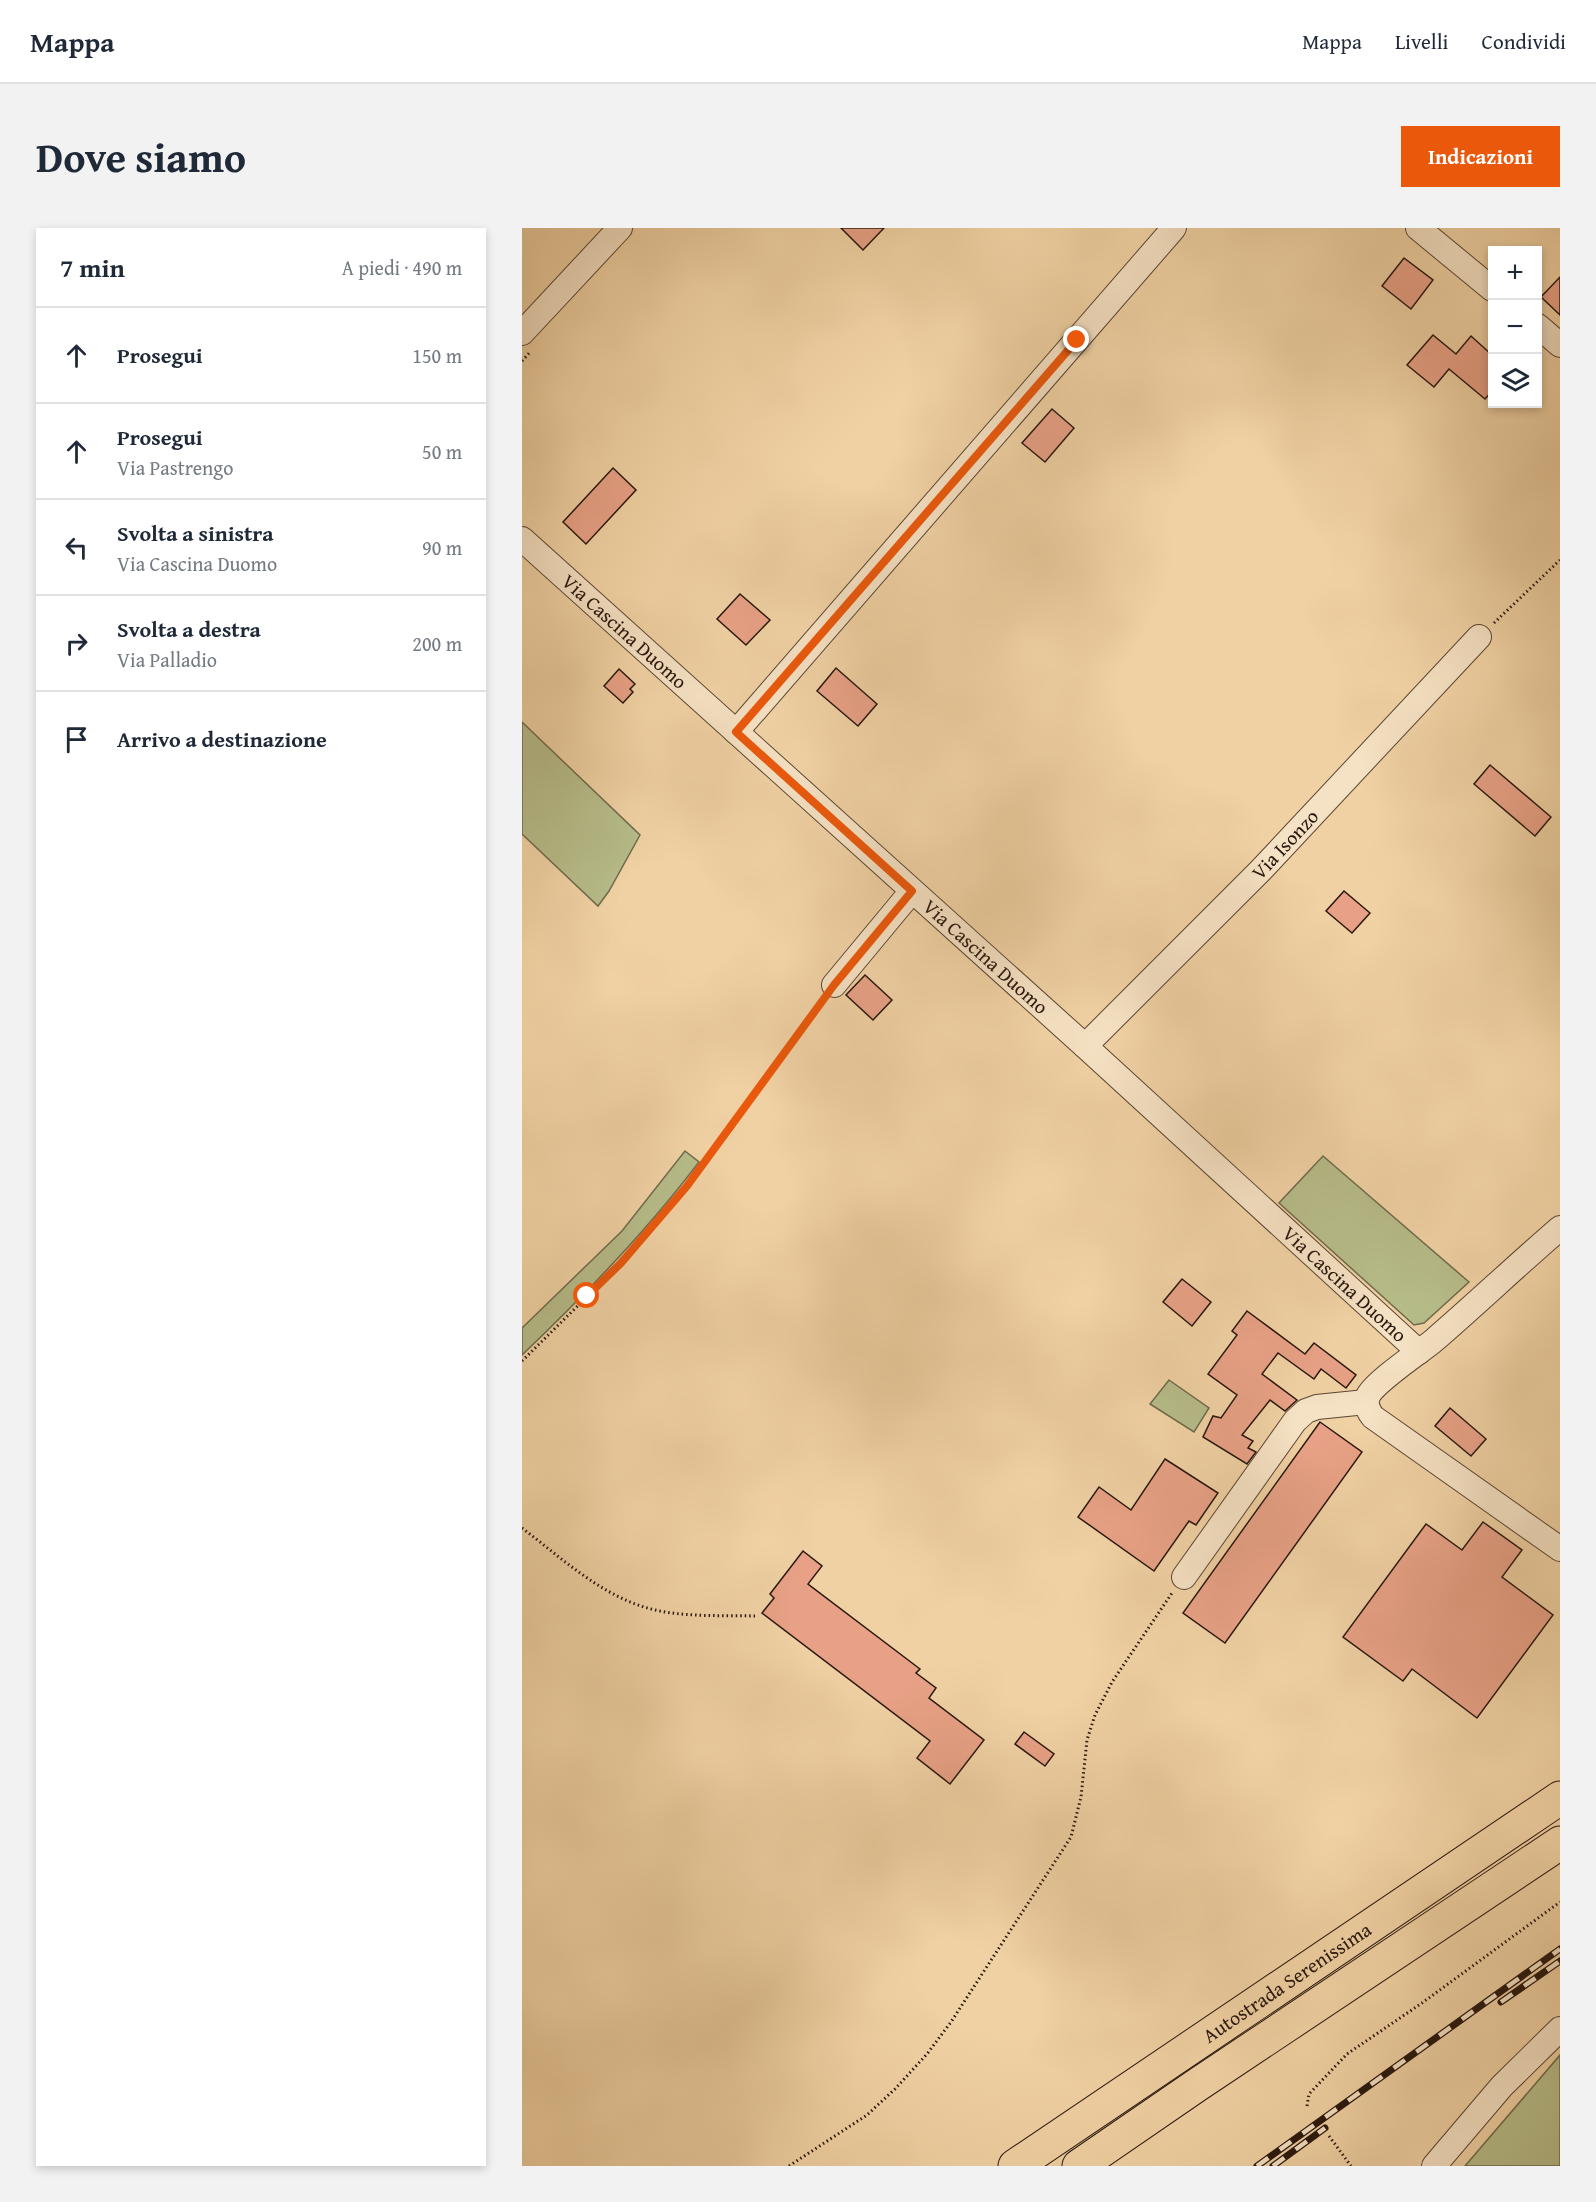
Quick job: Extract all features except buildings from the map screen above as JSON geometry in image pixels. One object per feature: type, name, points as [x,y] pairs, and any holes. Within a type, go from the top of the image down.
[{"type":"highway","name":"Autostrada Serenissima","points":[[1015,2166],[1560,1798]]},
{"type":"highway","name":"Autostrada Serenissima","points":[[1079,2166],[1560,1843]]},
{"type":"street","points":[[522,333],[620,228]]},
{"type":"street","points":[[736,732],[1174,228]]},
{"type":"street","points":[[1418,228],[1488,286]]},
{"type":"street","points":[[1542,329],[1560,345]]},
{"type":"street","name":"Via Cascina Duomo","points":[[522,539],[1085,1046],[1419,1352]]},
{"type":"street","name":"Via Isonzo","points":[[1085,1046],[1261,870],[1479,637]]},
{"type":"street","points":[[834,985],[912,891]]},
{"type":"street","points":[[1560,1228],[1419,1352],[1402,1364],[1369,1394],[1366,1402],[1368,1411],[1373,1417],[1560,1549]]},
{"type":"street","points":[[1184,1577],[1295,1421],[1306,1411],[1317,1407],[1366,1402]]},
{"type":"street","points":[[1434,2166],[1502,2086],[1560,2032]]},
{"type":"street","points":[[1451,2166],[1560,2032]]},
{"type":"path","points":[[1479,637],[1560,560]]},
{"type":"path","points":[[522,1361],[621,1263],[687,1186],[834,985]]},
{"type":"path","points":[[522,1528],[603,1588],[641,1606],[662,1611],[755,1616]]},
{"type":"path","points":[[789,2166],[874,2108],[895,2090],[927,2054],[951,2022],[1071,1837],[1081,1797],[1087,1740],[1095,1715],[1112,1682],[1184,1577]]},
{"type":"path","points":[[1307,2106],[1309,2094],[1347,2054],[1422,2003],[1560,1902]]},
{"type":"path","points":[[1329,2136],[1351,2166]]},
{"type":"green space","points":[[522,722],[640,835],[609,891],[598,906],[522,834]]},
{"type":"green space","points":[[685,1151],[699,1162],[679,1188],[614,1262],[522,1355],[522,1328],[622,1231]]},
{"type":"green space","points":[[1323,1156],[1469,1282],[1424,1323],[1414,1325],[1279,1203]]},
{"type":"green space","points":[[1169,1380],[1209,1408],[1194,1432],[1150,1404]]},
{"type":"green space","points":[[1560,2055],[1560,2166],[1465,2166]]},
{"type":"railway","points":[[1257,2166],[1560,1949]]},
{"type":"railway","points":[[1501,2002],[1560,1961]]},
{"type":"railway","points":[[1273,2166],[1325,2128]]},
{"type":"route","points":[[587,1296],[621,1263],[687,1186],[834,985],[912,891],[736,732],[1077,340]]}]
